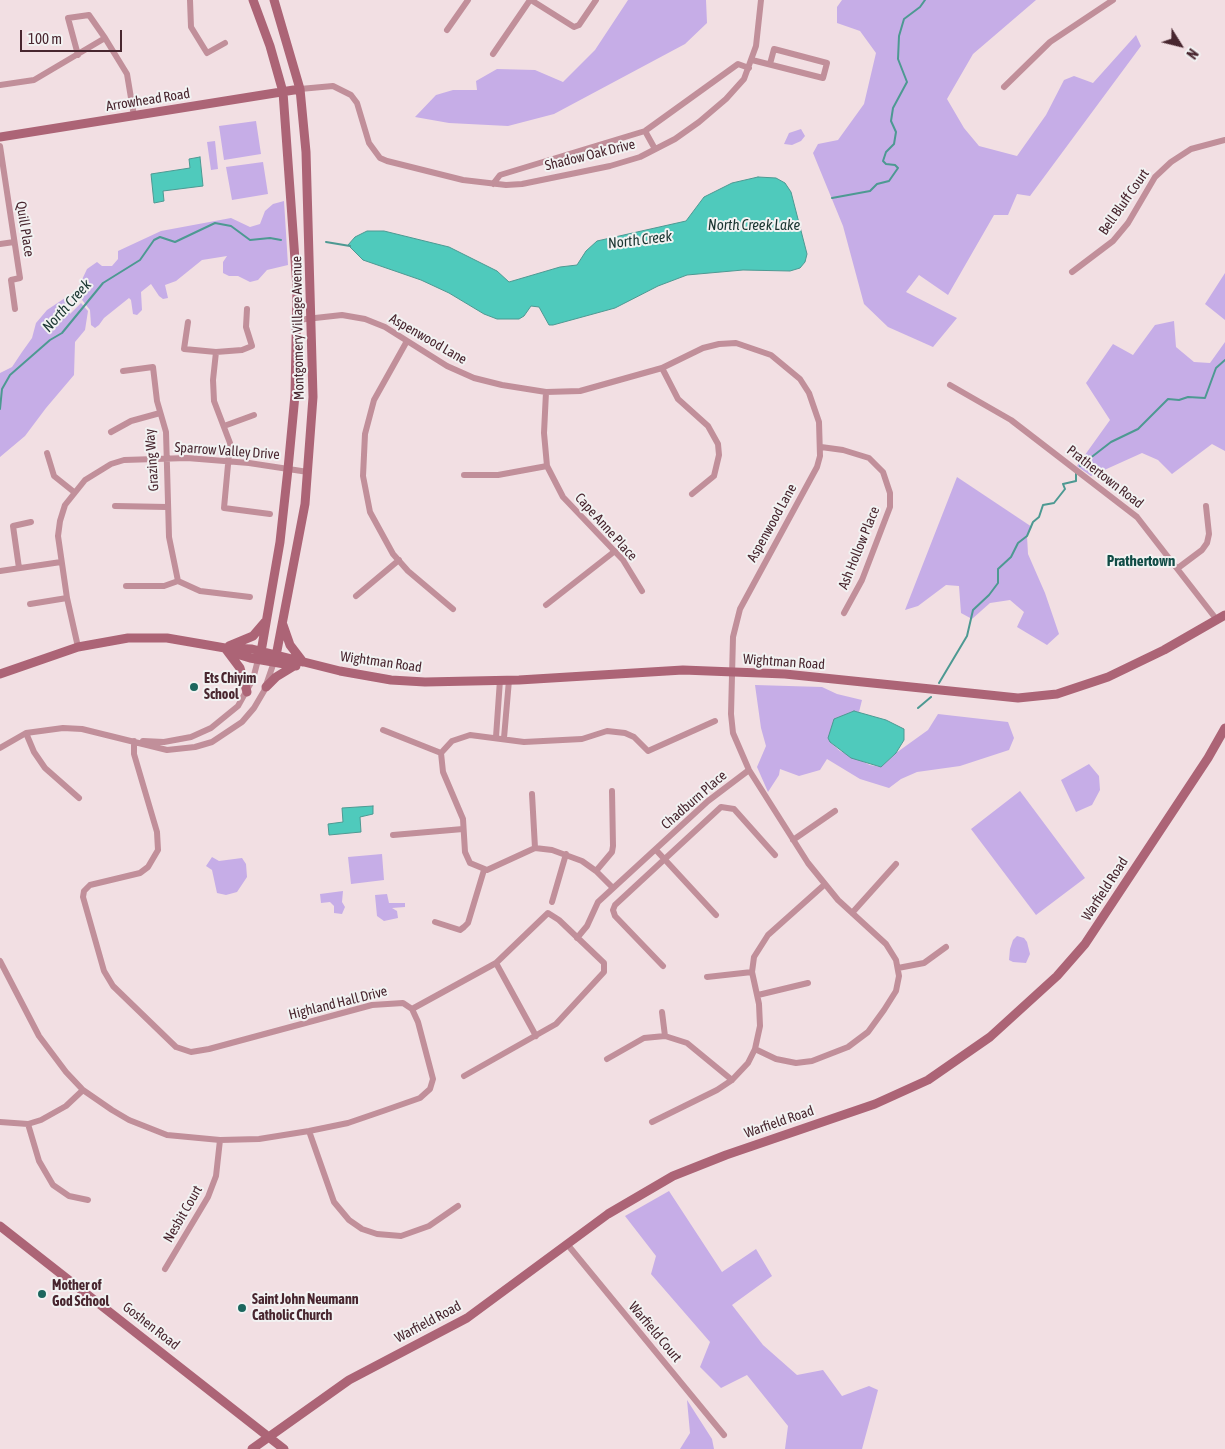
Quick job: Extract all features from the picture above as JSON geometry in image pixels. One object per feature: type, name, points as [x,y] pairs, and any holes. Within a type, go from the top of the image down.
[{"type":"main road","name":"Montgomery Village Avenue","points":[[253,0],[270,46],[283,92],[297,320],[295,395],[280,542],[260,656]]},
{"type":"main road","name":"Montgomery Village Avenue","points":[[274,0],[300,89],[306,152],[313,397],[305,504],[275,660]]},
{"type":"main road","name":"Arrowhead Road","points":[[0,137],[300,89]]},
{"type":"main road","name":"Wightman Road","points":[[0,674],[78,647],[128,638],[167,638],[230,648],[275,660],[299,664],[312,669],[323,668],[391,680],[425,682],[504,680],[683,670],[785,674],[999,696],[1035,697],[1057,694],[1108,677],[1164,650],[1221,617]]},
{"type":"main road","points":[[247,692],[240,668],[230,648],[253,636],[266,620]]},
{"type":"main road","points":[[266,687],[279,675],[299,664],[282,625]]},
{"type":"main road","name":"Warfield Road","points":[[252,1449],[349,1380],[467,1318],[608,1214],[673,1176],[726,1155],[875,1104],[928,1080],[990,1038],[1057,976],[1085,944],[1225,728]]},
{"type":"main road","name":"Goshen Road","points":[[0,1226],[284,1449]]},
{"type":"street","points":[[190,0],[191,26],[207,53],[224,42]]},
{"type":"street","points":[[447,30],[468,0]]},
{"type":"street","points":[[492,54],[530,0],[574,27],[579,25],[596,0]]},
{"type":"street","name":"Shadow Oak Drive","points":[[300,89],[333,86],[351,95],[357,103],[369,144],[380,158],[387,161],[463,180],[493,184],[522,184],[625,162],[656,150],[716,109],[744,79],[749,68],[756,46],[761,0]]},
{"type":"street","points":[[1004,87],[1050,42],[1113,0]]},
{"type":"street","points":[[78,55],[68,18],[89,15],[127,74],[134,116]]},
{"type":"street","points":[[0,85],[34,80],[105,38]]},
{"type":"street","points":[[752,60],[823,78],[828,63],[774,49],[770,64]]},
{"type":"street","name":"Shadow Oak Drive","points":[[493,184],[500,175],[645,131],[738,64],[749,68]]},
{"type":"street","points":[[645,131],[656,150]]},
{"type":"street","name":"Bell Bluff Court","points":[[1072,272],[1114,241],[1128,223],[1149,185],[1171,162],[1191,149],[1225,140]]},
{"type":"street","name":"Quill Place","points":[[0,146],[1,168],[20,278],[11,280],[15,309]]},
{"type":"street","points":[[0,244],[14,242]]},
{"type":"street","points":[[188,322],[184,348],[216,352],[242,350],[252,346],[246,327],[247,309]]},
{"type":"street","name":"Aspenwood Lane","points":[[297,320],[342,315],[364,319],[385,327],[447,366],[474,378],[502,386],[546,392],[580,391],[662,368],[689,353],[719,344],[736,343],[771,355],[800,379],[809,393],[819,422],[821,447],[817,468],[740,609],[733,637],[731,672],[733,732],[749,770],[824,885],[886,944],[898,968]]},
{"type":"street","points":[[407,341],[374,400],[365,434],[363,476],[370,512],[382,537],[399,560],[454,610]]},
{"type":"street","points":[[216,352],[213,392],[230,443],[224,508],[270,514]]},
{"type":"street","name":"Grazing Way","points":[[123,371],[153,367],[160,413],[166,432],[169,537],[178,581]]},
{"type":"street","points":[[662,368],[678,399],[708,426],[718,444],[719,455],[714,476],[692,494]]},
{"type":"street","name":"Prathertown Road","points":[[950,384],[1011,420],[1120,502],[1142,523],[1221,617]]},
{"type":"street","name":"Cape Anne Place","points":[[546,392],[544,433],[547,466],[570,507],[615,551],[642,591]]},
{"type":"street","points":[[111,432],[131,421],[160,413]]},
{"type":"street","points":[[224,426],[254,415]]},
{"type":"street","name":"Ash Hollow Place","points":[[821,447],[843,450],[869,458],[883,472],[890,493],[890,507],[866,571],[844,613]]},
{"type":"street","points":[[47,453],[54,476],[74,492]]},
{"type":"street","name":"Sparrow Valley Drive","points":[[78,647],[67,598],[58,536],[65,506],[85,480],[112,464],[124,460],[187,458],[308,472]]},
{"type":"street","points":[[464,475],[498,475],[547,466]]},
{"type":"street","points":[[115,506],[167,507]]},
{"type":"street","points":[[1178,568],[1202,550],[1207,543],[1209,534],[1206,506]]},
{"type":"street","points":[[19,568],[13,526],[32,522]]},
{"type":"street","points":[[546,605],[615,551]]},
{"type":"street","points":[[356,596],[399,560]]},
{"type":"street","points":[[0,571],[62,562]]},
{"type":"street","points":[[126,586],[164,586],[178,581],[200,590],[250,597]]},
{"type":"street","points":[[30,604],[67,598]]},
{"type":"street","points":[[134,741],[164,742],[191,737],[211,728],[229,714],[247,692],[260,656]]},
{"type":"street","points":[[0,748],[26,733],[64,728],[134,741],[167,750],[195,747],[212,742],[242,722],[254,708],[266,687],[275,660]]},
{"type":"street","points":[[500,738],[504,680]]},
{"type":"street","points":[[614,888],[596,871],[566,854],[535,848],[521,853],[496,868],[484,870],[470,863],[466,857],[464,829],[460,810],[443,772],[441,753],[452,741],[470,735],[524,742],[582,739],[597,733],[616,731],[634,737],[648,751],[715,721]]},
{"type":"street","points":[[383,730],[441,753]]},
{"type":"street","points":[[26,733],[34,752],[45,768],[79,798]]},
{"type":"street","name":"Highland Hall Drive","points":[[134,741],[134,754],[157,832],[158,850],[148,867],[140,873],[90,885],[84,891],[83,898],[108,979],[169,1040],[181,1050],[196,1052],[372,1005],[398,1002],[412,1009]]},
{"type":"street","name":"Chadburn Place","points":[[577,938],[587,926],[594,907],[708,801],[749,770]]},
{"type":"street","points":[[596,871],[612,852],[612,791]]},
{"type":"street","points":[[532,794],[535,848]]},
{"type":"street","name":"Chadburn Place","points":[[663,966],[615,916],[613,910],[615,904],[721,808],[728,807],[734,809],[775,855]]},
{"type":"street","points":[[793,840],[834,811]]},
{"type":"street","points":[[392,835],[464,829]]},
{"type":"street","points":[[656,850],[716,915]]},
{"type":"street","points":[[552,902],[566,854]]},
{"type":"street","points":[[852,913],[896,864]]},
{"type":"street","points":[[435,922],[460,930],[468,923],[484,870]]},
{"type":"street","points":[[652,1122],[717,1090],[732,1080],[748,1062],[754,1049],[760,1026],[758,995],[752,972],[754,957],[768,935],[824,885]]},
{"type":"street","points":[[0,961],[51,1055],[83,1090],[112,1110],[150,1129],[184,1138],[220,1140],[259,1139],[348,1123],[420,1098],[430,1089],[433,1079],[418,1022],[412,1009],[496,963],[548,913],[553,915],[604,963],[604,972],[556,1024],[464,1076]]},
{"type":"street","points":[[754,1049],[776,1059],[796,1063],[812,1061],[848,1047],[868,1032],[894,996],[898,985],[898,968],[924,962],[946,947]]},
{"type":"street","points":[[496,963],[536,1036]]},
{"type":"street","points":[[707,977],[752,972]]},
{"type":"street","points":[[758,995],[808,983]]},
{"type":"street","points":[[662,1012],[665,1036]]},
{"type":"street","points":[[607,1059],[644,1038],[665,1036],[687,1043],[732,1080]]},
{"type":"street","points":[[0,1122],[28,1124],[54,1114],[83,1090]]},
{"type":"street","points":[[28,1124],[39,1161],[53,1185],[69,1196],[88,1200]]},
{"type":"street","points":[[309,1131],[334,1202],[350,1220],[362,1229],[377,1234],[401,1236],[429,1226],[458,1206]]},
{"type":"street","name":"Nesbit Court","points":[[165,1269],[208,1197],[216,1176],[220,1140]]},
{"type":"street","name":"Warfield Court","points":[[567,1244],[724,1435]]},
{"type":"shaded area","points":[[628,0],[706,0],[707,23],[685,44],[554,114],[508,126],[449,123],[415,117],[436,95],[453,90],[477,90],[476,81],[497,69],[535,70],[563,82],[595,50]]},
{"type":"shaded area","points":[[842,0],[1036,0],[973,54],[947,99],[964,128],[979,146],[1017,156],[1046,115],[1064,80],[1074,76],[1093,83],[1136,35],[1141,46],[1030,196],[1017,194],[1008,215],[994,215],[948,295],[919,275],[906,292],[957,318],[933,347],[888,327],[864,304],[843,226],[813,153],[818,144],[838,140],[864,104],[876,53],[860,31],[837,23],[837,7]]},
{"type":"shaded area","points":[[256,121],[261,154],[224,160],[219,126]]},
{"type":"shaded area","points":[[801,129],[805,136],[801,141],[792,145],[784,144],[789,133]]},
{"type":"shaded area","points":[[215,141],[218,169],[211,170],[207,142]]},
{"type":"shaded area","points":[[263,162],[268,194],[232,200],[226,167]]},
{"type":"shaded area","points":[[284,201],[288,265],[267,270],[258,280],[250,282],[238,276],[229,276],[223,273],[223,262],[227,256],[202,260],[176,281],[165,285],[168,298],[163,299],[159,296],[151,284],[141,292],[142,310],[137,315],[133,314],[129,298],[104,318],[95,328],[91,325],[90,310],[79,296],[79,286],[87,269],[97,262],[102,266],[112,266],[118,259],[118,251],[161,231],[231,218],[250,227],[260,224],[265,211],[273,204]]},
{"type":"shaded area","points":[[1225,273],[1225,320],[1205,304]]},
{"type":"shaded area","points":[[65,298],[70,314],[81,303],[88,311],[85,330],[75,342],[74,375],[25,436],[0,457],[0,373],[12,367],[32,338],[36,323],[47,310]]},
{"type":"shaded area","points":[[1174,321],[1176,347],[1194,362],[1210,363],[1225,342],[1225,451],[1212,444],[1172,474],[1158,460],[1142,453],[1091,476],[1077,466],[1110,420],[1086,383],[1113,344],[1133,355],[1155,325]]},
{"type":"shaded area","points":[[957,477],[1032,527],[1027,536],[1028,554],[1045,593],[1059,634],[1047,645],[1017,627],[1024,612],[1010,600],[990,603],[972,619],[961,613],[959,586],[946,585],[918,606],[905,610]]},
{"type":"shaded area","points":[[755,685],[822,687],[837,694],[862,700],[859,712],[854,711],[830,742],[840,751],[870,765],[881,767],[896,753],[928,730],[938,714],[1008,722],[1014,738],[1009,750],[960,766],[917,772],[901,779],[889,788],[860,779],[827,759],[820,770],[799,776],[780,769],[779,775],[768,792],[757,767],[766,746],[761,728]]},
{"type":"shaded area","points":[[1089,764],[1099,776],[1100,790],[1092,805],[1076,812],[1061,780]]},
{"type":"shaded area","points":[[1020,791],[1085,878],[1036,915],[971,829]]},
{"type":"shaded area","points":[[382,854],[384,880],[351,884],[348,857]]},
{"type":"shaded area","points":[[212,857],[219,861],[242,858],[246,864],[247,877],[237,892],[226,895],[217,893],[212,870],[206,866]]},
{"type":"shaded area","points":[[343,891],[342,902],[345,907],[342,914],[334,913],[334,906],[330,902],[321,903],[320,894]]},
{"type":"shaded area","points":[[387,894],[389,903],[405,903],[405,907],[392,908],[397,911],[398,918],[384,921],[377,916],[375,895]]},
{"type":"shaded area","points":[[1017,936],[1024,938],[1027,942],[1030,954],[1026,963],[1009,960],[1013,940]]},
{"type":"shaded area","points":[[669,1191],[722,1272],[756,1249],[772,1276],[732,1305],[763,1345],[797,1375],[823,1370],[842,1396],[869,1386],[878,1390],[862,1449],[785,1449],[788,1426],[747,1375],[721,1388],[700,1367],[710,1342],[651,1274],[656,1256],[625,1216]]},
{"type":"shaded area","points":[[687,1400],[712,1439],[714,1449],[680,1449],[690,1433]]},
{"type":"water","points":[[200,157],[203,186],[163,191],[164,201],[154,203],[151,174],[190,168],[189,159]]},
{"type":"water","name":"North Creek Lake","points":[[758,177],[776,178],[785,183],[791,192],[807,254],[805,262],[800,268],[790,271],[743,270],[687,275],[658,286],[615,308],[553,325],[549,325],[539,307],[531,306],[524,316],[519,319],[497,319],[484,314],[449,293],[421,280],[363,260],[348,245],[355,237],[367,231],[384,231],[449,247],[497,271],[509,282],[560,267],[577,265],[586,251],[597,241],[686,221],[704,197],[732,183]]},
{"type":"water","points":[[854,711],[886,720],[904,729],[904,740],[896,753],[881,767],[851,758],[830,742],[828,738],[834,719]]},
{"type":"water","points":[[373,806],[373,814],[360,817],[361,832],[329,835],[328,824],[343,822],[342,808]]},
{"type":"waterway","name":"North Creek","points":[[832,198],[870,191],[877,184],[889,181],[898,168],[883,161],[886,152],[894,144],[896,132],[891,121],[893,108],[907,82],[898,59],[899,36],[904,19],[920,7],[925,0]]},
{"type":"waterway","name":"North Creek","points":[[0,409],[2,389],[10,375],[50,340],[62,333],[103,283],[140,260],[154,240],[160,237],[175,242],[215,223],[231,226],[250,240],[270,238],[281,240]]},
{"type":"waterway","name":"North Creek","points":[[326,242],[350,246]]},
{"type":"waterway","points":[[1080,466],[1111,442],[1138,429],[1168,399],[1205,398],[1216,368],[1225,360]]},
{"type":"waterway","points":[[939,683],[967,636],[973,610],[989,595],[998,583],[998,569],[1011,557],[1018,543],[1027,536],[1033,522],[1039,517],[1043,505],[1054,503],[1065,489],[1063,484],[1076,481],[1076,472]]},
{"type":"waterway","points":[[918,708],[931,697]]},
{"type":"place","name":"Ets Chiyim School","points":[[194,687]]},
{"type":"place","name":"Mother of God School","points":[[42,1294]]},
{"type":"place","name":"Saint John Neumann Catholic Church","points":[[242,1308]]},
{"type":"district","name":"Prathertown","points":[[1141,561]]}]
